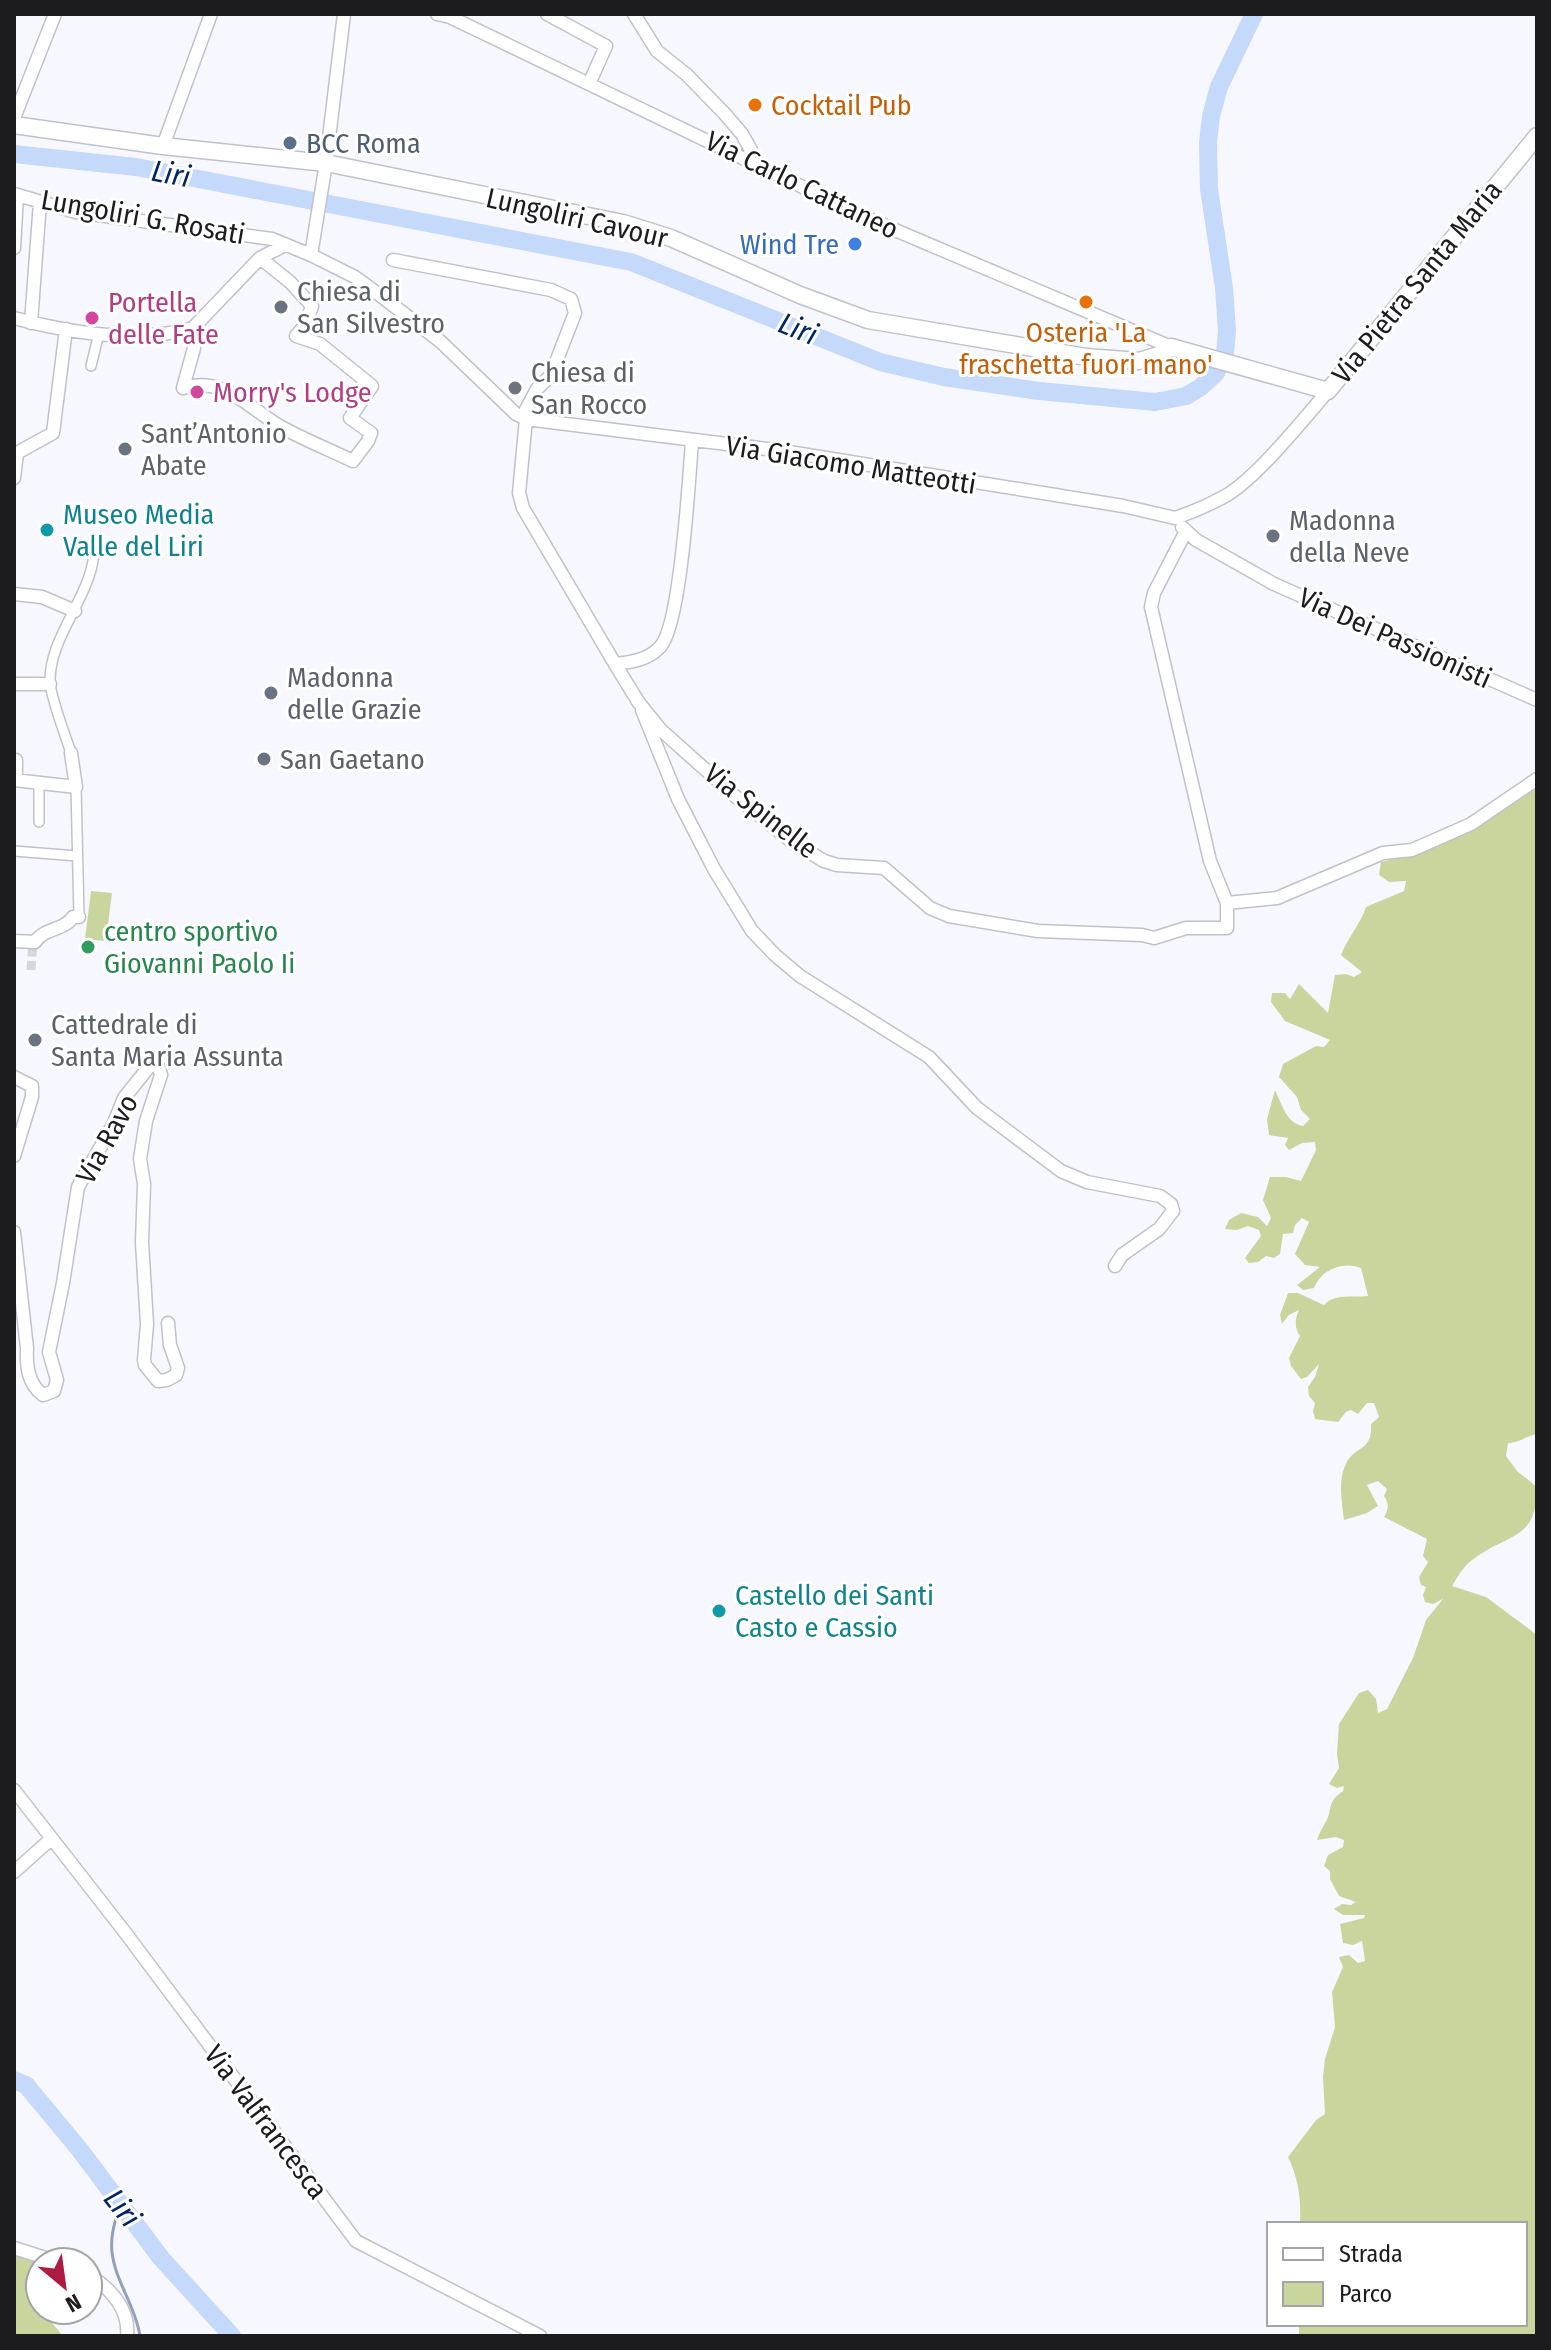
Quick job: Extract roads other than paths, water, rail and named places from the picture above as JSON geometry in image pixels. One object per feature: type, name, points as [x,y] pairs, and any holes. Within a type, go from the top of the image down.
[{"type":"street","points":[[14,118],[55,14]]},
{"type":"street","points":[[163,146],[211,14]]},
{"type":"street","points":[[317,258],[316,230],[344,14]]},
{"type":"street","name":"Via Carlo Cattaneo","points":[[437,14],[450,17],[881,224],[1176,348]]},
{"type":"street","points":[[547,14],[606,46],[589,84]]},
{"type":"street","points":[[634,14],[657,51],[687,75],[742,134],[751,150],[748,159]]},
{"type":"street","name":"Lungoliri Cavour","points":[[14,125],[163,146],[326,163],[648,230],[800,295],[868,320],[1086,357],[1139,361],[1176,348]]},
{"type":"street","name":"Via Pietra Santa Maria","points":[[1328,391],[1537,136]]},
{"type":"street","points":[[14,248],[15,195]]},
{"type":"street","name":"Lungoliri G. Rosati","points":[[15,195],[76,212],[272,239],[317,258],[355,277],[441,342],[524,418]]},
{"type":"street","points":[[31,323],[40,202]]},
{"type":"street","points":[[14,318],[66,329],[135,336],[193,328],[260,258],[285,245]]},
{"type":"street","points":[[193,328],[194,348],[183,388],[202,383],[233,393],[278,425],[353,461],[371,433],[350,418],[372,386],[320,344],[296,336],[306,324],[312,306],[290,282],[260,258]]},
{"type":"street","points":[[393,260],[551,290],[571,299],[575,313],[551,375],[537,389],[524,418]]},
{"type":"street","points":[[14,478],[15,448],[53,433],[66,329]]},
{"type":"street","points":[[91,366],[99,333]]},
{"type":"street","points":[[1175,518],[1229,494],[1280,445],[1328,391],[1176,348]]},
{"type":"street","name":"Via Giacomo Matteotti","points":[[524,418],[783,451],[1123,506],[1175,518]]},
{"type":"street","name":"Via Spinelle","points":[[524,418],[519,493],[523,508],[639,703],[661,730],[791,841],[824,861],[837,865],[884,868],[930,908],[949,916],[1038,931],[1154,938],[1186,928],[1227,928],[1227,903]]},
{"type":"street","points":[[615,664],[638,661],[648,656],[659,648],[670,627],[678,586],[692,441]]},
{"type":"street","name":"Via Dei Passionisti","points":[[1175,518],[1196,540],[1274,584],[1537,700]]},
{"type":"street","points":[[1186,531],[1154,593],[1151,607],[1207,848],[1227,903],[1277,898],[1383,853],[1412,850],[1471,824],[1537,779]]},
{"type":"street","points":[[14,941],[35,942],[42,933],[69,924],[73,917],[79,917],[76,787],[71,753],[50,684],[53,660],[90,573],[94,541]]},
{"type":"street","points":[[14,594],[42,597],[75,611]]},
{"type":"street","points":[[14,684],[50,684]]},
{"type":"street","points":[[639,703],[678,799],[714,869],[752,931],[775,955],[800,976],[929,1057],[977,1108],[1061,1171],[1087,1182],[1160,1196],[1171,1204],[1173,1211],[1159,1229],[1122,1255],[1115,1266]]},
{"type":"street","points":[[16,760],[15,780],[76,787]]},
{"type":"street","points":[[39,783],[39,822]]},
{"type":"street","points":[[14,851],[77,856]]},
{"type":"street","name":"Via Ravo","points":[[14,1232],[27,1348],[26,1364],[32,1382],[43,1395],[54,1391],[57,1380],[49,1352],[78,1187],[113,1125],[124,1098],[152,1063],[159,1068],[161,1075],[146,1121],[140,1159],[144,1184],[142,1242],[147,1324],[144,1355],[145,1365],[158,1381],[176,1375],[178,1368],[168,1323]]},
{"type":"street","points":[[14,1077],[32,1086],[32,1097],[14,1156]]},
{"type":"street","name":"Via Valfrancesca","points":[[14,1790],[124,1931],[356,2241],[540,2336]]},
{"type":"street","points":[[14,1872],[51,1839]]},
{"type":"street","points":[[104,2286],[127,2320],[127,2336]]},
{"type":"waterway","name":"Liri","points":[[14,154],[136,167],[631,262],[880,362],[944,377],[1039,391],[1155,402],[1186,396],[1201,387],[1216,373],[1225,353],[1224,288],[1209,189],[1208,142],[1219,87],[1254,14]]},
{"type":"waterway","name":"Liri","points":[[14,2080],[26,2085],[80,2150],[161,2258],[232,2336]]},
{"type":"waterway","points":[[120,2202],[112,2252],[140,2336]]},
{"type":"tunnel","points":[[31,970],[33,942]]},
{"type":"place","name":"Cocktail Pub","points":[[755,105]]},
{"type":"place","name":"BCC Roma","points":[[290,143]]},
{"type":"place","name":"Wind Tre","points":[[855,244]]},
{"type":"place","name":"Osteria 'La fraschetta fuori mano'","points":[[1086,302]]},
{"type":"place","name":"Chiesa di San Silvestro","points":[[281,307]]},
{"type":"place","name":"Portella delle Fate","points":[[92,318]]},
{"type":"place","name":"Chiesa di San Rocco","points":[[515,388]]},
{"type":"place","name":"Morry's Lodge","points":[[197,392]]},
{"type":"place","name":"Sant’Antonio Abate","points":[[125,449]]},
{"type":"place","name":"Museo Media Valle del Liri","points":[[47,530]]},
{"type":"place","name":"Madonna della Neve","points":[[1273,536]]},
{"type":"place","name":"Madonna delle Grazie","points":[[271,693]]},
{"type":"place","name":"San Gaetano","points":[[264,759]]},
{"type":"place","name":"centro sportivo Giovanni Paolo Ii","points":[[88,947]]},
{"type":"place","name":"Cattedrale di Santa Maria Assunta","points":[[35,1040]]},
{"type":"place","name":"Castello dei Santi Casto e Cassio","points":[[719,1611]]}]
